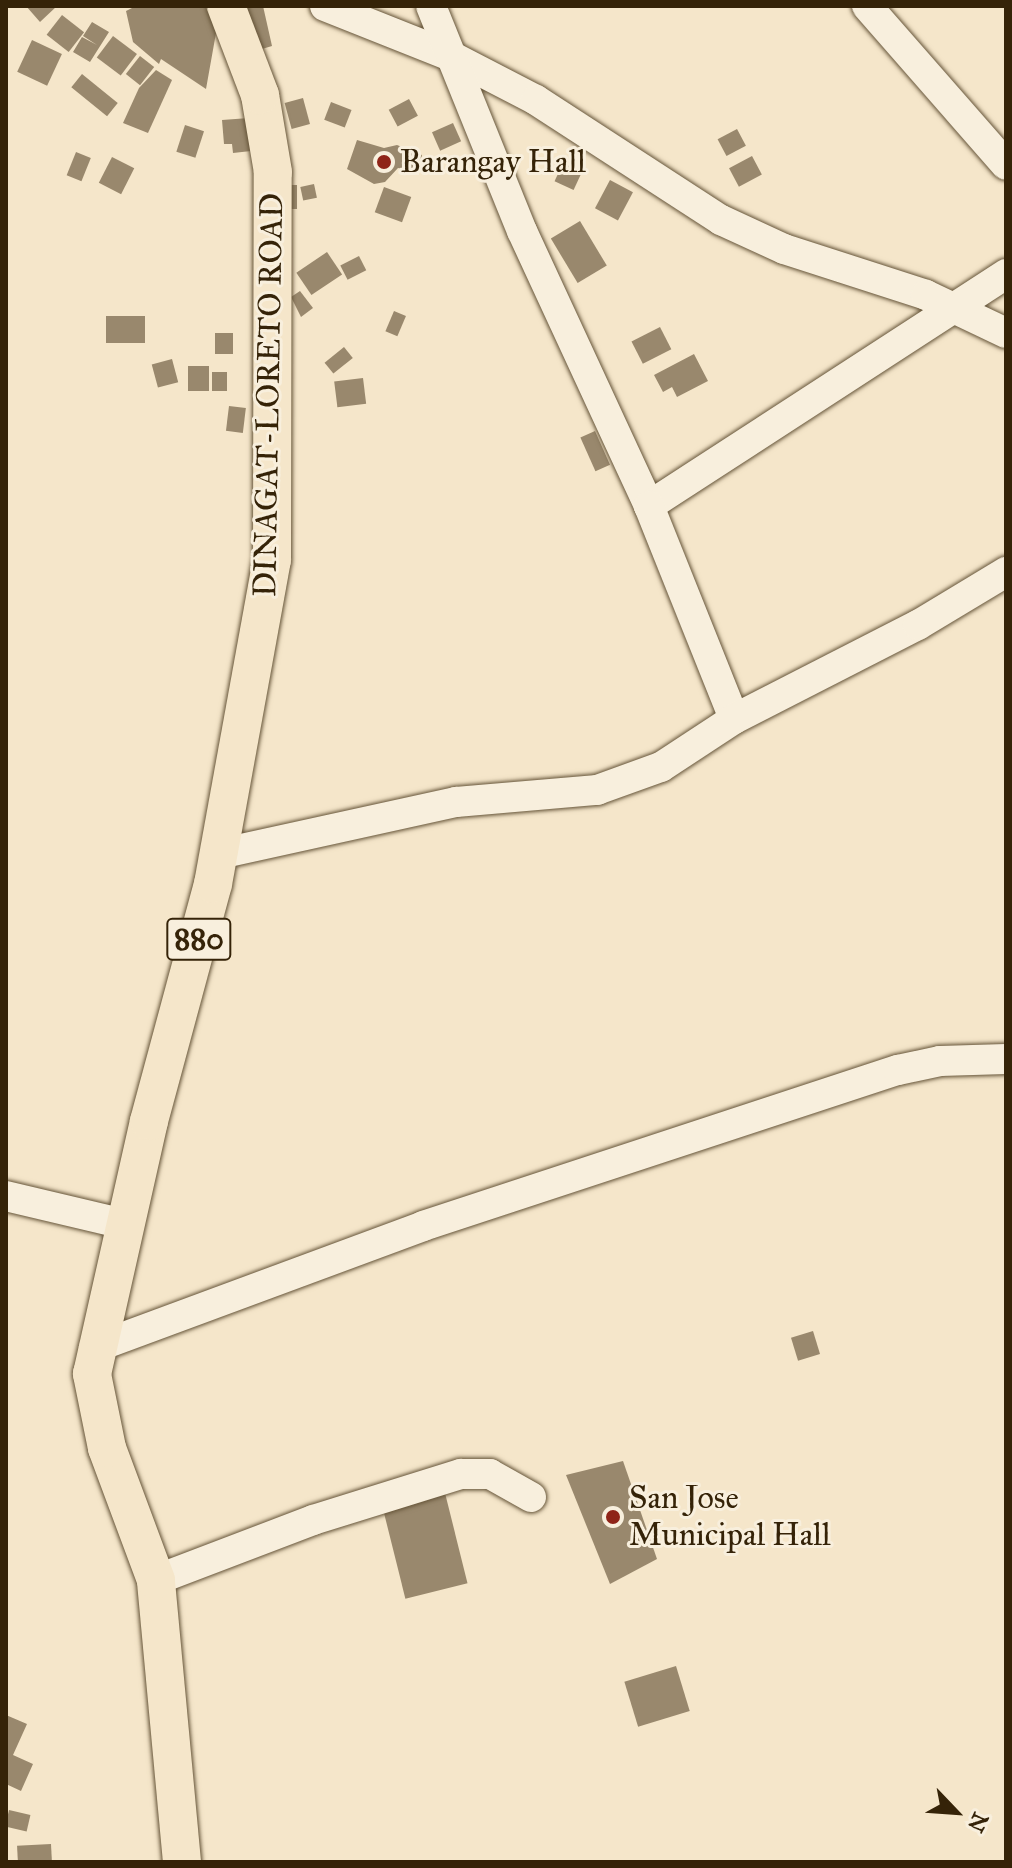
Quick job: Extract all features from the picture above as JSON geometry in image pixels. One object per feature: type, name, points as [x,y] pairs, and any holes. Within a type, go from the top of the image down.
[{"type":"main road","name":"DINAGAT-LORETO ROAD","points":[[182,1862],[156,1580],[101,1429],[93,1399],[94,1348],[219,854],[272,560],[273,172],[260,95],[226,6]]},
{"type":"street","points":[[325,6],[453,57],[536,100],[721,220],[784,249],[956,307],[1006,333]]},
{"type":"street","points":[[431,6],[522,231],[649,506],[734,719]]},
{"type":"street","points":[[867,6],[1006,165]]},
{"type":"street","points":[[649,506],[1006,274]]},
{"type":"street","points":[[219,854],[456,802],[597,790],[661,767],[734,719],[918,625],[1006,572]]},
{"type":"street","points":[[94,1348],[423,1226],[898,1070],[940,1061],[1006,1059]]},
{"type":"street","points":[[6,1196],[124,1224]]},
{"type":"street","points":[[156,1580],[313,1520],[461,1474],[490,1474],[531,1497]]},
{"type":"building","points":[[26,6],[57,6],[40,22]]},
{"type":"building","points":[[136,6],[207,6],[216,33],[206,89],[161,59],[159,64],[133,42],[126,11]]},
{"type":"building","points":[[246,6],[263,6],[272,46],[262,49]]},
{"type":"building","points":[[62,15],[84,32],[69,52],[47,35]]},
{"type":"building","points":[[92,22],[109,32],[90,62],[73,52],[82,37],[97,45],[83,36]]},
{"type":"building","points":[[113,36],[137,54],[121,76],[97,58]]},
{"type":"building","points":[[32,40],[62,54],[47,86],[17,72]]},
{"type":"building","points":[[140,56],[154,67],[140,85],[126,74]]},
{"type":"building","points":[[156,70],[172,80],[148,133],[123,123],[139,88]]},
{"type":"building","points":[[82,74],[118,103],[107,116],[71,87]]},
{"type":"building","points":[[303,98],[310,124],[292,129],[285,103]]},
{"type":"building","points":[[409,99],[418,116],[398,127],[389,110]]},
{"type":"building","points":[[331,102],[352,110],[345,128],[324,120]]},
{"type":"building","points":[[249,118],[251,151],[233,153],[232,144],[224,144],[222,120]]},
{"type":"building","points":[[453,123],[461,141],[440,151],[432,132]]},
{"type":"building","points":[[185,125],[204,131],[195,158],[176,152]]},
{"type":"building","points":[[737,129],[746,146],[726,156],[718,139]]},
{"type":"building","name":"Barangay Hall","points":[[357,140],[384,148],[397,145],[422,155],[421,160],[415,171],[398,168],[385,182],[374,184],[347,169]]},
{"type":"building","points":[[76,152],[91,158],[81,181],[67,175]]},
{"type":"building","points":[[752,156],[762,175],[739,187],[729,168]]},
{"type":"building","points":[[112,157],[134,168],[121,194],[99,183]]},
{"type":"building","points":[[563,163],[582,172],[574,190],[555,181]]},
{"type":"building","points":[[610,180],[633,192],[618,220],[595,208]]},
{"type":"building","points":[[314,184],[317,198],[303,201],[300,187]]},
{"type":"building","points":[[283,185],[297,185],[297,209],[283,209]]},
{"type":"building","points":[[384,187],[411,197],[402,222],[375,212]]},
{"type":"building","points":[[580,221],[607,266],[578,283],[551,239]]},
{"type":"building","points":[[327,252],[342,274],[311,295],[296,273]]},
{"type":"building","points":[[359,256],[366,270],[348,280],[340,266]]},
{"type":"building","points":[[300,291],[313,308],[301,317],[291,297]]},
{"type":"building","points":[[394,311],[406,316],[397,336],[385,331]]},
{"type":"building","points":[[106,316],[145,316],[145,343],[106,343]]},
{"type":"building","points":[[660,327],[671,349],[643,364],[631,342]]},
{"type":"building","points":[[215,333],[233,333],[233,354],[215,354]]},
{"type":"building","points":[[344,347],[353,358],[333,374],[325,363]]},
{"type":"building","points":[[694,354],[708,381],[677,397],[672,387],[663,392],[654,375]]},
{"type":"building","points":[[172,359],[178,382],[158,388],[152,364]]},
{"type":"building","points":[[188,366],[209,366],[209,391],[188,391]]},
{"type":"building","points":[[212,372],[227,372],[227,391],[212,391]]},
{"type":"building","points":[[363,378],[366,404],[337,407],[334,382]]},
{"type":"building","points":[[229,406],[246,408],[243,433],[226,431]]},
{"type":"building","points":[[595,431],[610,465],[595,471],[580,438]]},
{"type":"building","points":[[813,1331],[820,1354],[798,1361],[791,1338]]},
{"type":"building","name":"San Jose Municipal Hall","points":[[623,1461],[657,1559],[610,1584],[566,1475]]},
{"type":"building","points":[[445,1493],[467,1583],[405,1599],[383,1508]]},
{"type":"building","points":[[676,1666],[690,1711],[638,1727],[624,1682]]},
{"type":"building","points":[[6,1715],[27,1724],[13,1755],[33,1764],[21,1791],[6,1784]]},
{"type":"building","points":[[9,1810],[30,1815],[27,1832],[6,1827]]},
{"type":"building","points":[[51,1844],[52,1862],[18,1862],[17,1846]]},
{"type":"place","name":"Barangay Hall","points":[[384,162]]},
{"type":"place","name":"San Jose Municipal Hall","points":[[613,1517]]}]
